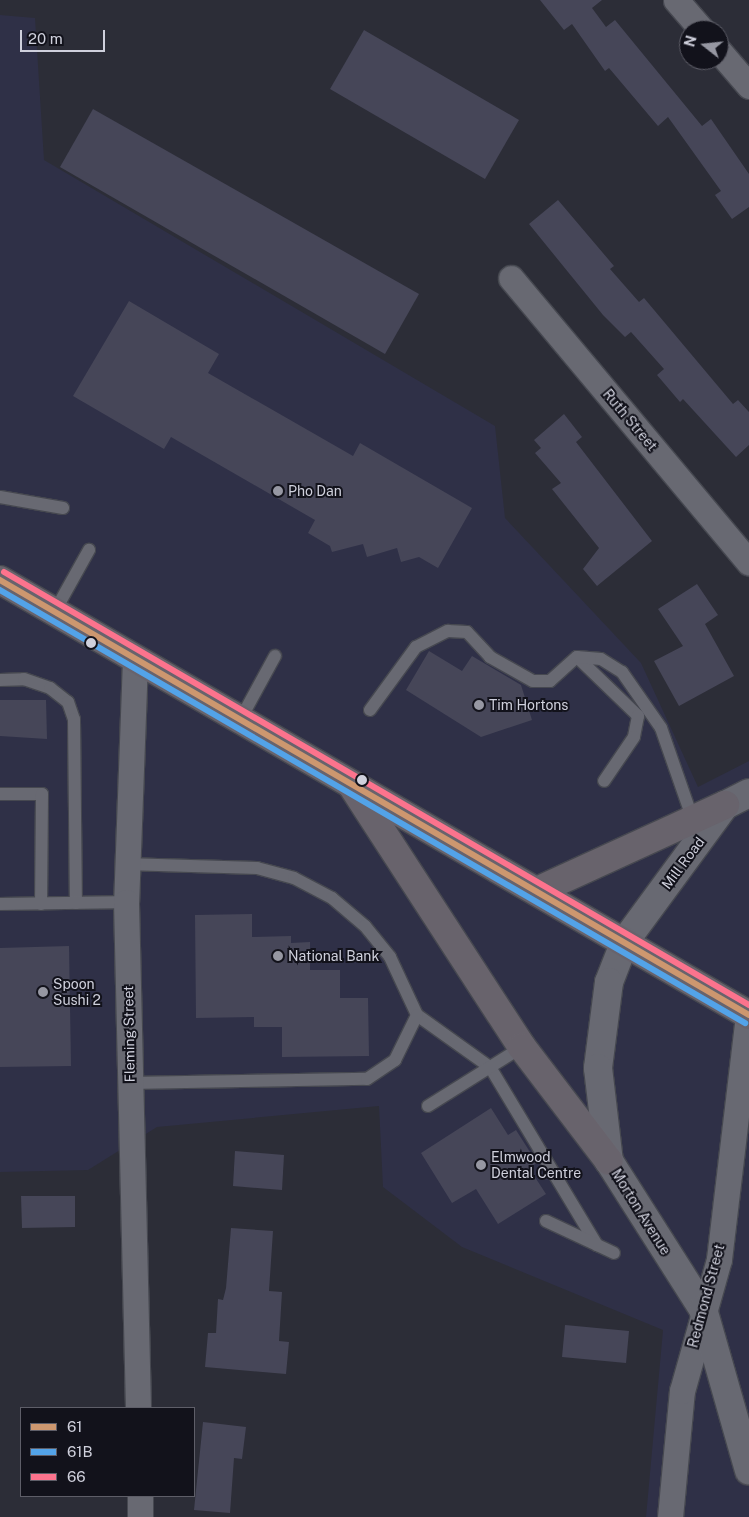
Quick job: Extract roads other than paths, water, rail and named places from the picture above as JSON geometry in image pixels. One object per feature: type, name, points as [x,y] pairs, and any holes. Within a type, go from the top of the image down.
[{"type":"main road","points":[[0,580],[135,660],[625,941],[748,1015]]},
{"type":"main road","points":[[350,783],[522,1047],[609,1161]]},
{"type":"main road","points":[[537,891],[725,806]]},
{"type":"street","points":[[676,0],[693,20]]},
{"type":"street","points":[[729,62],[749,86]]},
{"type":"street","name":"Ruth Street","points":[[510,278],[749,562]]},
{"type":"street","name":"Fleming Street","points":[[135,660],[126,902],[138,1407]]},
{"type":"street","name":"Mill Road","points":[[625,941],[725,806],[749,793]]},
{"type":"street","name":"Morton Avenue","points":[[625,941],[609,982],[598,1068],[609,1161],[703,1309],[749,1471]]},
{"type":"street","name":"Redmond Street","points":[[670,1517],[682,1391],[703,1309],[719,1258],[748,1015]]},
{"type":"street","points":[[140,1497],[140,1517]]},
{"type":"lane","points":[[0,497],[63,508]]},
{"type":"lane","points":[[54,612],[89,550]]},
{"type":"lane","points":[[370,710],[416,647],[448,631],[467,632],[490,656],[533,681],[550,681],[577,657],[601,659],[622,672],[642,695],[661,728],[693,820]]},
{"type":"lane","points":[[240,720],[276,656]]},
{"type":"lane","points":[[577,657],[638,716],[634,736],[604,780]]},
{"type":"lane","points":[[0,680],[24,679],[50,688],[68,702],[74,719],[76,903]]},
{"type":"lane","points":[[0,794],[42,794],[41,904]]},
{"type":"lane","points":[[126,864],[257,868],[302,882],[332,898],[365,926],[390,957],[417,1015],[490,1067],[597,1245]]},
{"type":"lane","points":[[0,904],[126,902]]},
{"type":"lane","points":[[130,1082],[367,1079],[395,1060],[417,1015]]},
{"type":"lane","points":[[428,1106],[522,1047]]},
{"type":"lane","points":[[546,1221],[614,1253]]},
{"type":"place","name":"Pho Dan","points":[[278,491]]},
{"type":"place","name":"Tim Hortons","points":[[479,705]]},
{"type":"place","name":"National Bank","points":[[278,956]]},
{"type":"place","name":"Spoon Sushi 2","points":[[43,992]]},
{"type":"place","name":"Elmwood Dental Centre","points":[[481,1165]]}]
